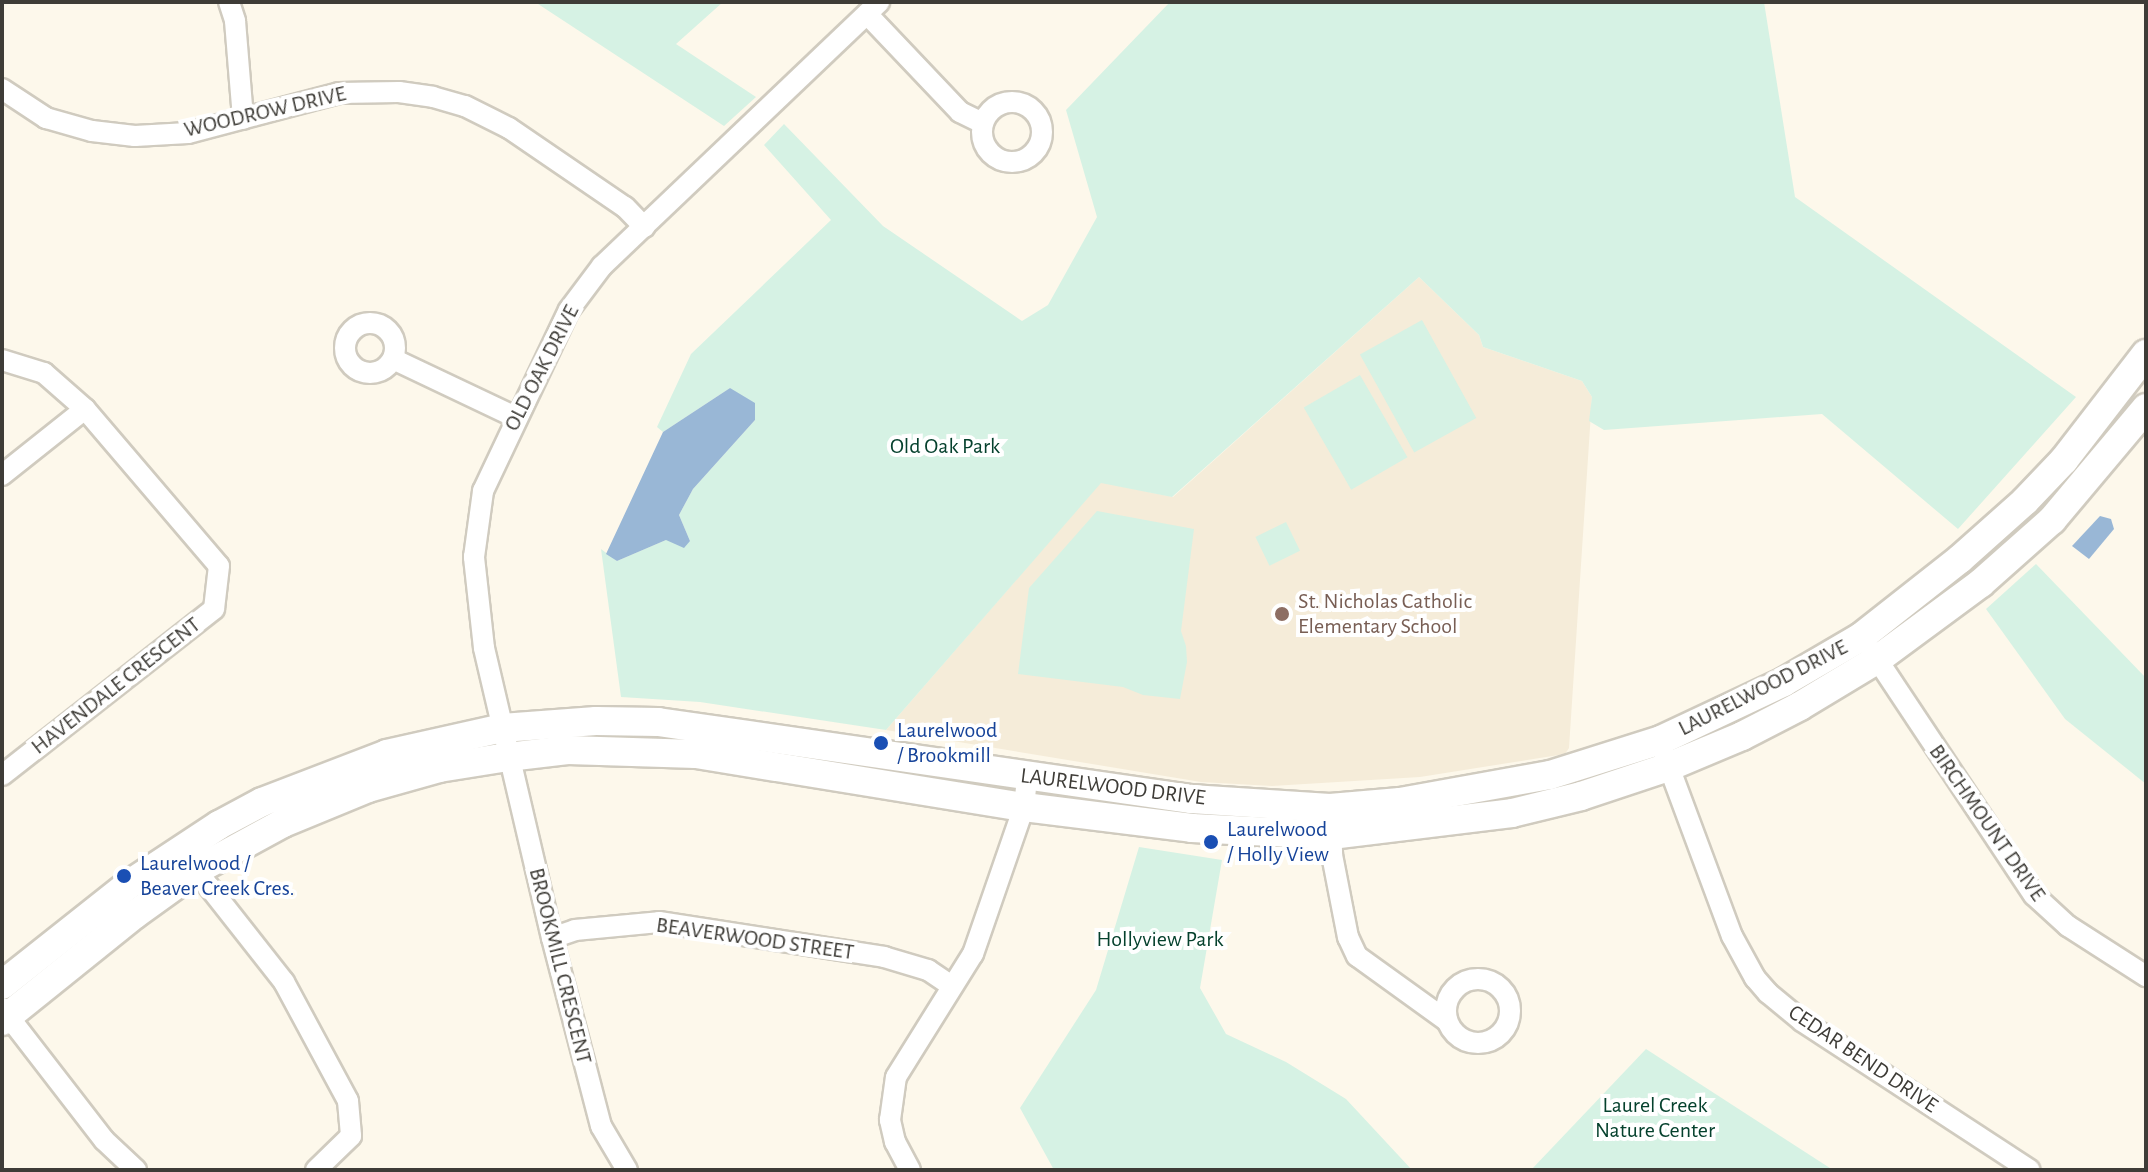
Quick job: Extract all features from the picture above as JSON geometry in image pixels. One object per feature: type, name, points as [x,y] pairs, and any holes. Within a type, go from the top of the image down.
[{"type":"street","points":[[229,2],[235,21],[243,119]]},
{"type":"street","points":[[873,8],[960,112],[983,123]]},
{"type":"street","name":"OLD OAK DRIVE","points":[[508,757],[484,648],[474,557],[483,491],[515,417],[569,310],[602,266],[873,8]]},
{"type":"street","name":"WOODROW DRIVE","points":[[2,89],[46,118],[106,133],[135,136],[188,133],[339,93],[399,92],[454,103],[509,128],[625,207],[644,227]]},
{"type":"street","name":"LAURELWOOD DRIVE","points":[[2,985],[128,885],[368,788],[439,768],[508,757],[568,750],[696,754],[1024,807],[1192,828],[1512,813],[1581,796],[1664,754],[1800,706],[1870,648],[1960,559],[2025,501],[2119,392],[2146,354]]},
{"type":"street","points":[[393,359],[515,417]]},
{"type":"street","name":"HAVENDALE CRESCENT","points":[[2,360],[44,373],[85,409],[219,566],[214,609],[2,775]]},
{"type":"street","points":[[2119,392],[2145,412]]},
{"type":"street","points":[[2,475],[85,409]]},
{"type":"street","name":"LAURELWOOD DRIVE","points":[[1870,648],[1984,581],[2052,520],[2145,412]]},
{"type":"street","name":"BIRCHMOUNT DRIVE","points":[[1870,648],[2034,895],[2068,926],[2146,976]]},
{"type":"street","name":"LAURELWOOD DRIVE","points":[[4,1015],[262,802],[348,767],[502,728],[596,721],[658,722],[1331,821]]},
{"type":"street","name":"CEDAR BEND DRIVE","points":[[1664,754],[1732,936],[1755,978],[1768,993],[1802,1021],[2030,1170]]},
{"type":"street","name":"BROOKMILL CRESCENT","points":[[508,757],[601,1126],[627,1170]]},
{"type":"street","points":[[910,1170],[895,1142],[890,1120],[896,1077],[973,954],[1024,807],[1027,777]]},
{"type":"street","points":[[1331,821],[1332,855],[1348,937],[1357,956],[1447,1021]]},
{"type":"street","points":[[188,861],[284,982],[348,1101],[351,1136],[316,1170]]},
{"type":"street","name":"BEAVERWOOD STREET","points":[[552,938],[575,930],[659,922],[884,957],[928,970],[952,986]]},
{"type":"street","points":[[4,1015],[104,1140],[136,1170]]},
{"type":"shaded area","name":"St. Nicholas Catholic Elementary School","points":[[1419,277],[1479,335],[1483,347],[1582,381],[1592,397],[1569,748],[1565,754],[1420,777],[1272,786],[1201,782],[886,730],[1101,482],[1173,497]]},
{"type":"green space","points":[[535,2],[723,2],[676,44],[756,97],[724,126]]},
{"type":"green space","name":"Old Oak Park","points":[[1170,2],[1764,2],[1795,197],[2076,397],[1958,529],[1822,414],[1604,430],[1589,421],[1592,397],[1582,381],[1483,347],[1479,335],[1419,277],[1172,497],[1101,483],[886,730],[700,702],[621,697],[601,549],[617,561],[666,540],[690,541],[679,515],[693,489],[755,420],[730,388],[663,432],[657,427],[691,354],[831,220],[764,145],[784,124],[883,226],[1022,321],[1048,305],[1097,217],[1066,110]]},
{"type":"green space","points":[[1422,320],[1476,418],[1414,452],[1360,354]]},
{"type":"green space","points":[[1360,375],[1408,457],[1351,490],[1304,408]]},
{"type":"green space","points":[[1097,511],[1194,529],[1181,631],[1187,662],[1180,699],[1143,695],[1123,687],[1018,674],[1029,588]]},
{"type":"green space","points":[[1286,522],[1300,551],[1269,566],[1255,537]]},
{"type":"green space","points":[[2036,564],[2146,678],[2146,784],[2065,719],[1986,609]]},
{"type":"green space","name":"Hollyview Park","points":[[1139,847],[1222,860],[1200,988],[1226,1034],[1286,1062],[1346,1099],[1412,1170],[1054,1170],[1020,1108],[1096,990]]},
{"type":"green space","name":"Laurel Creek Nature Center","points":[[1646,1049],[1833,1170],[1531,1170]]},
{"type":"water","points":[[730,388],[755,403],[755,420],[693,489],[679,515],[690,541],[684,548],[666,540],[617,561],[606,554],[663,432]]},
{"type":"water","points":[[2100,516],[2111,519],[2114,529],[2089,559],[2072,546]]},
{"type":"place","name":"St. Nicholas Catholic Elementary School","points":[[1282,614]]},
{"type":"place","name":"Laurelwood / Brookmill","points":[[881,743]]},
{"type":"place","name":"Laurelwood / Holly View","points":[[1211,842]]},
{"type":"place","name":"Laurelwood / Beaver Creek Cres.","points":[[124,876]]}]
